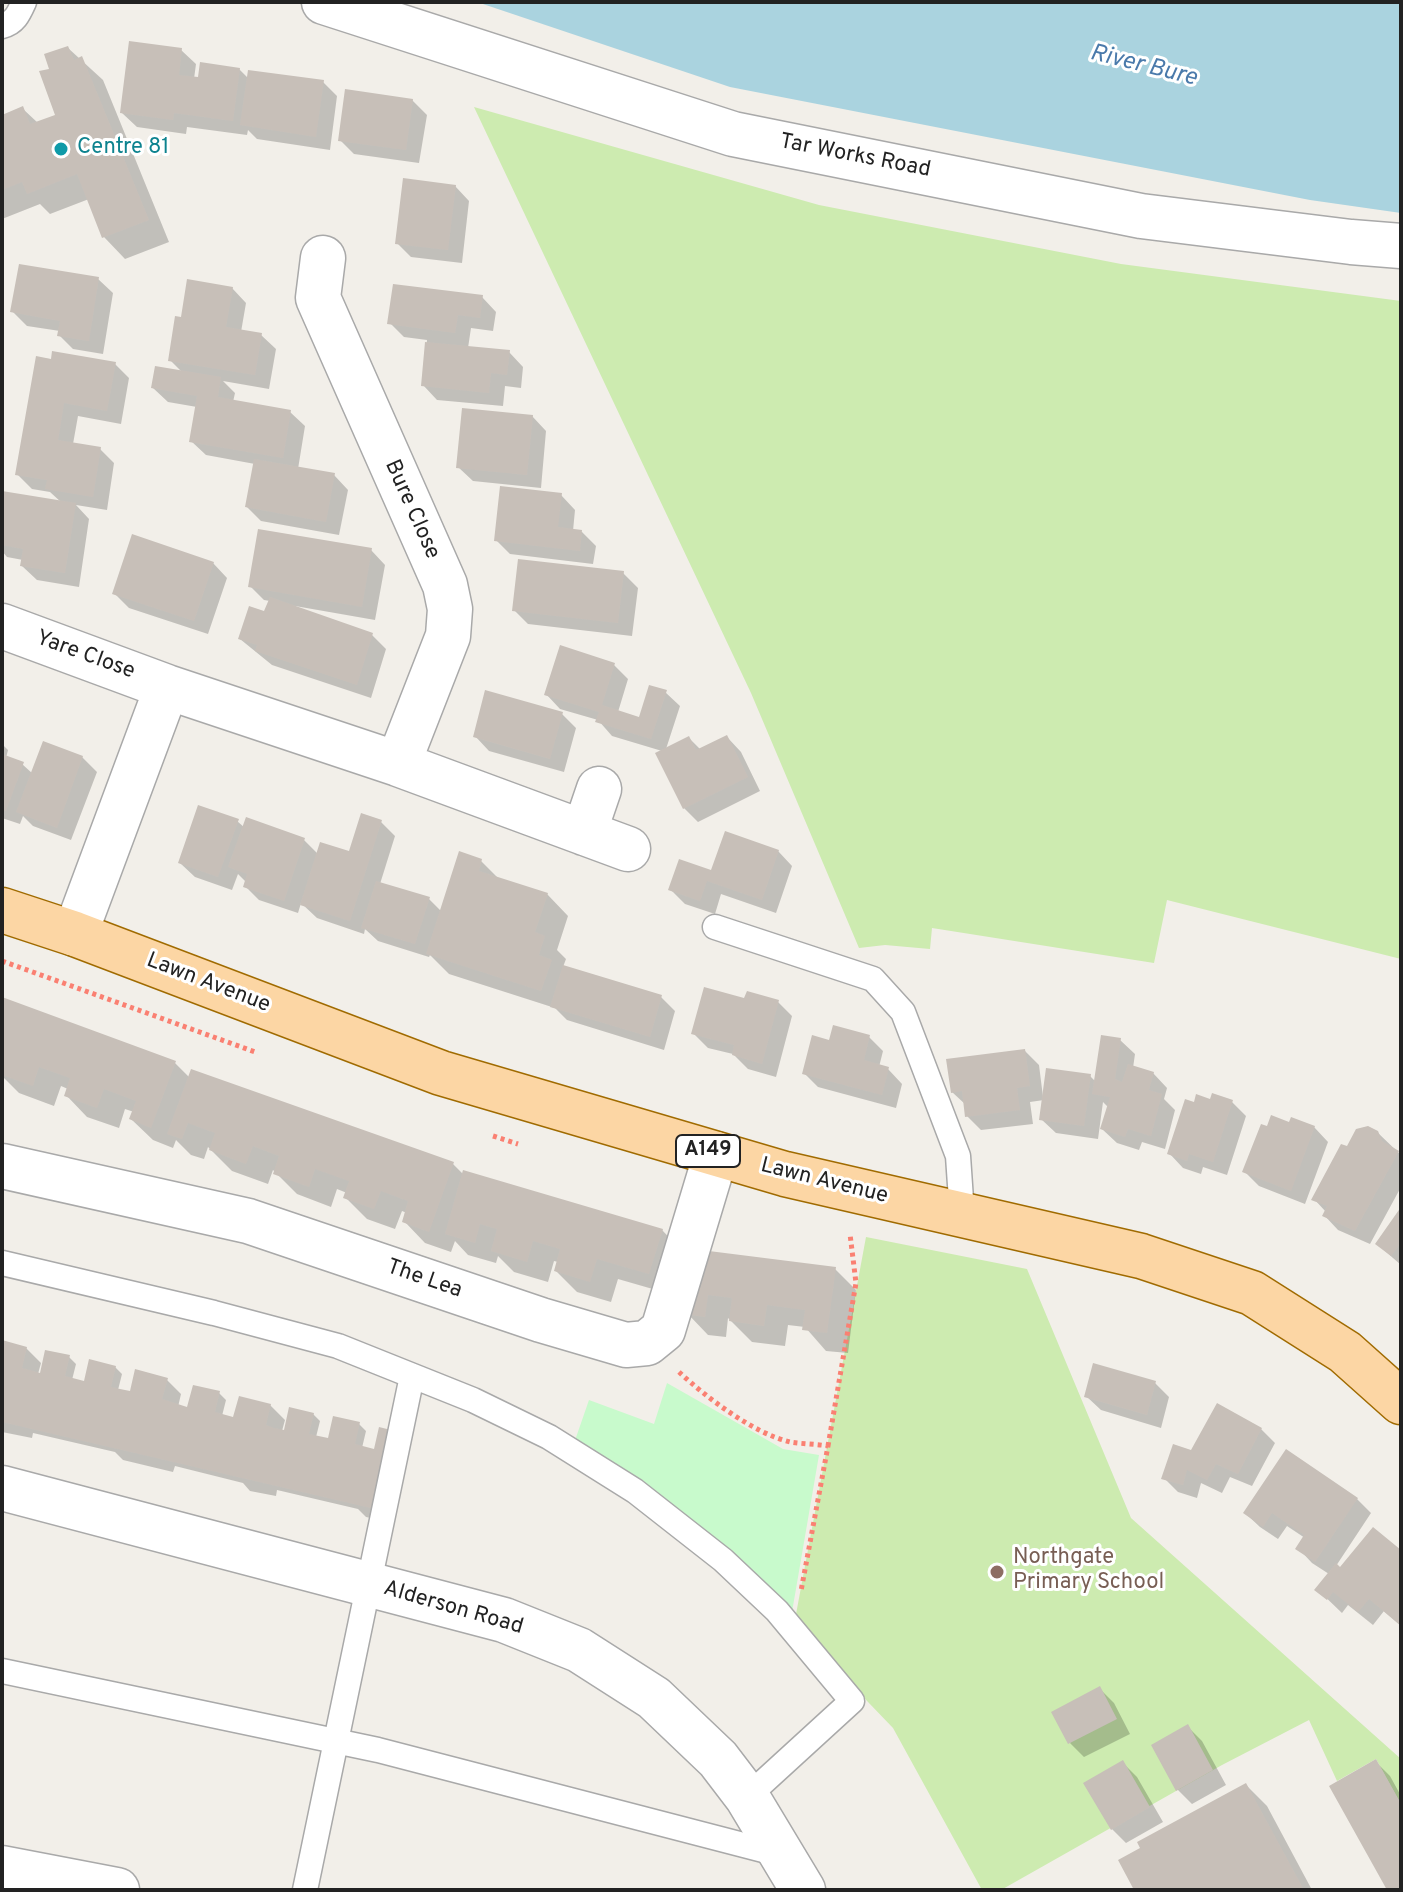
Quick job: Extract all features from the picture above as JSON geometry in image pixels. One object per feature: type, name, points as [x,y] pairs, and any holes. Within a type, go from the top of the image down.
[{"type":"main road","name":"Lawn Avenue","points":[[2,910],[75,934],[441,1073],[785,1174],[1141,1256],[1252,1293],[1345,1352],[1401,1402]]},
{"type":"street","name":"Tar Works Road","points":[[324,2],[733,134],[1141,216],[1401,246]]},
{"type":"street","name":"Bure Close","points":[[323,258],[318,298],[445,585],[450,609],[448,636],[398,764]]},
{"type":"street","name":"Yare Close","points":[[2,626],[167,687]]},
{"type":"street","points":[[75,934],[167,687],[398,764],[628,849]]},
{"type":"street","points":[[584,833],[599,789]]},
{"type":"street","points":[[647,1343],[663,1330],[716,1154]]},
{"type":"street","name":"The Lea","points":[[2,1166],[248,1221],[541,1320],[626,1345],[647,1343]]},
{"type":"street","name":"Alderson Road","points":[[2,1488],[504,1620],[579,1650],[654,1698],[718,1759],[747,1797],[794,1873]]},
{"type":"street","points":[[2,1868],[117,1890]]},
{"type":"lane","points":[[2,26],[10,25],[24,2]]},
{"type":"lane","points":[[715,927],[873,979],[903,1012],[958,1156],[962,1214]]},
{"type":"lane","points":[[2,1263],[338,1346],[473,1400],[549,1437],[635,1491],[723,1560],[777,1611],[852,1701],[747,1797]]},
{"type":"lane","points":[[305,1890],[412,1376]]},
{"type":"lane","points":[[2,1671],[378,1750],[794,1873]]},
{"type":"path","points":[[794,1632],[856,1283],[849,1225]]},
{"type":"path","points":[[647,1343],[702,1393],[757,1428],[789,1441],[828,1446]]},
{"type":"green space","points":[[474,107],[819,205],[1121,264],[1401,301],[1401,959],[1167,900],[1154,963],[932,928],[930,949],[885,945],[859,948],[751,693]]},
{"type":"green space","name":"Northgate Primary School","points":[[866,1237],[1027,1269],[1131,1518],[1401,1759],[1401,1804],[1376,1759],[1337,1781],[1309,1720],[1222,1765],[1001,1890],[982,1890],[893,1728],[794,1625]]},
{"type":"green space","points":[[667,1383],[783,1449],[819,1455],[792,1612],[572,1449],[589,1400],[654,1424]]},
{"type":"water","name":"River Bure","points":[[477,2],[1401,2],[1401,213],[1310,200],[730,87]]},
{"type":"building","points":[[129,41],[182,48],[179,75],[198,77],[200,62],[240,68],[233,121],[174,113],[173,120],[120,113]]},
{"type":"building","name":"Centre 81","points":[[68,46],[74,60],[82,56],[149,220],[102,238],[77,174],[27,194],[22,182],[2,190],[2,115],[23,106],[30,124],[55,115],[39,71],[49,69],[44,54]]},
{"type":"building","points":[[248,70],[324,80],[316,137],[240,125]]},
{"type":"building","points":[[345,89],[413,99],[406,150],[338,141]]},
{"type":"building","points":[[403,178],[456,185],[448,250],[395,244]]},
{"type":"building","points":[[19,264],[99,277],[89,341],[57,336],[60,321],[10,312]]},
{"type":"building","points":[[187,279],[233,287],[226,327],[262,333],[255,375],[168,361],[175,316],[181,317]]},
{"type":"building","points":[[393,284],[483,295],[480,318],[458,315],[455,333],[387,324]]},
{"type":"building","points":[[425,342],[510,350],[507,375],[491,373],[489,393],[421,386]]},
{"type":"building","points":[[52,351],[116,362],[107,411],[64,403],[58,440],[101,447],[93,497],[45,489],[47,480],[15,475],[36,356],[51,359]]},
{"type":"building","points":[[155,366],[221,377],[218,397],[291,410],[283,458],[189,442],[197,396],[151,388]]},
{"type":"building","points":[[462,408],[533,415],[527,475],[456,468]]},
{"type":"building","points":[[254,459],[335,473],[326,522],[245,507]]},
{"type":"building","points":[[500,486],[562,493],[558,527],[582,530],[580,551],[494,541]]},
{"type":"building","points":[[2,491],[76,503],[65,573],[20,566],[23,549],[2,545]]},
{"type":"building","points":[[258,529],[372,548],[362,607],[248,587]]},
{"type":"building","points":[[132,534],[214,562],[194,621],[112,594]]},
{"type":"building","points":[[518,559],[624,571],[618,623],[512,611]]},
{"type":"building","points":[[270,597],[373,633],[357,685],[255,651],[257,645],[238,639],[249,606],[264,611]]},
{"type":"building","points":[[560,645],[615,663],[602,705],[639,717],[649,685],[667,690],[651,739],[595,722],[599,712],[544,695]]},
{"type":"building","points":[[485,690],[563,712],[550,759],[473,737]]},
{"type":"building","points":[[727,735],[748,777],[683,809],[655,753],[689,736],[696,750]]},
{"type":"building","points":[[43,741],[83,756],[57,828],[16,812]]},
{"type":"building","points":[[2,754],[24,762],[6,811],[2,810]]},
{"type":"building","points":[[198,805],[239,819],[218,877],[178,863]]},
{"type":"building","points":[[361,813],[382,820],[350,921],[300,905],[320,842],[349,851]]},
{"type":"building","points":[[246,817],[305,838],[284,901],[243,887],[247,874],[228,867]]},
{"type":"building","points":[[725,831],[779,850],[762,900],[707,881],[700,901],[668,890],[679,859],[711,870]]},
{"type":"building","points":[[459,851],[482,859],[479,871],[548,893],[535,932],[545,936],[539,955],[552,960],[541,991],[426,954]]},
{"type":"building","points":[[376,881],[430,897],[415,944],[361,928]]},
{"type":"building","points":[[563,965],[662,995],[650,1037],[550,1007]]},
{"type":"building","points":[[704,987],[744,998],[747,991],[779,1000],[762,1064],[732,1055],[734,1045],[691,1034]]},
{"type":"building","points":[[2,997],[176,1061],[151,1128],[129,1119],[136,1101],[104,1089],[97,1108],[64,1096],[70,1078],[39,1067],[33,1086],[2,1075]]},
{"type":"building","points":[[833,1025],[870,1035],[864,1060],[889,1067],[882,1095],[802,1074],[812,1035],[829,1040]]},
{"type":"building","points":[[1101,1035],[1121,1038],[1115,1079],[1122,1082],[1128,1064],[1154,1072],[1149,1090],[1162,1094],[1151,1136],[1128,1129],[1125,1137],[1100,1129],[1110,1097],[1092,1094]]},
{"type":"building","points":[[1025,1049],[1030,1086],[1017,1088],[1020,1110],[965,1117],[962,1091],[951,1093],[946,1059]]},
{"type":"building","points":[[1046,1068],[1091,1074],[1084,1126],[1039,1120]]},
{"type":"building","points":[[191,1069],[454,1162],[429,1232],[402,1222],[408,1201],[381,1191],[374,1209],[343,1198],[349,1181],[315,1169],[309,1187],[273,1174],[279,1156],[253,1146],[246,1164],[209,1150],[215,1133],[188,1123],[182,1139],[167,1134]]},
{"type":"building","points":[[1212,1093],[1233,1100],[1213,1162],[1189,1154],[1187,1161],[1167,1154],[1185,1099],[1194,1102],[1196,1094],[1210,1099]]},
{"type":"building","points":[[1271,1115],[1289,1122],[1291,1117],[1315,1126],[1291,1191],[1242,1172],[1261,1124],[1267,1126]]},
{"type":"building","points":[[1368,1126],[1378,1131],[1382,1141],[1399,1151],[1355,1231],[1322,1216],[1327,1206],[1311,1200],[1341,1144],[1347,1146],[1356,1129]]},
{"type":"building","points":[[463,1170],[663,1229],[649,1274],[597,1259],[590,1282],[554,1271],[560,1249],[533,1241],[527,1262],[491,1251],[497,1229],[480,1224],[475,1243],[445,1234]]},
{"type":"building","points":[[1401,1207],[1401,1243],[1391,1256],[1375,1244]]},
{"type":"building","points":[[693,1249],[836,1267],[827,1333],[802,1330],[805,1310],[767,1305],[764,1326],[729,1321],[732,1298],[708,1295],[705,1317],[684,1314]]},
{"type":"building","points":[[2,1340],[27,1347],[22,1368],[40,1373],[45,1350],[70,1355],[65,1376],[84,1381],[89,1359],[116,1366],[111,1387],[130,1391],[135,1369],[168,1378],[162,1399],[187,1407],[193,1385],[220,1391],[215,1412],[233,1417],[239,1396],[271,1404],[266,1425],[274,1428],[284,1430],[289,1407],[314,1413],[309,1434],[328,1438],[333,1416],[360,1422],[355,1444],[374,1449],[379,1427],[395,1431],[375,1509],[2,1422]]},
{"type":"building","points":[[1093,1363],[1156,1381],[1147,1415],[1084,1397]]},
{"type":"building","points":[[1217,1403],[1262,1428],[1238,1474],[1216,1464],[1207,1480],[1187,1470],[1183,1485],[1161,1479],[1173,1444],[1191,1450]]},
{"type":"building","points":[[1286,1449],[1358,1498],[1315,1562],[1295,1549],[1304,1535],[1272,1513],[1263,1527],[1243,1513]]},
{"type":"building","points":[[1373,1527],[1401,1550],[1401,1626],[1369,1599],[1358,1612],[1333,1592],[1327,1600],[1314,1590],[1336,1563],[1340,1567]]},
{"type":"building","points":[[1100,1686],[1117,1719],[1068,1744],[1051,1712]]},
{"type":"building","points":[[1188,1724],[1213,1770],[1176,1791],[1151,1745]]},
{"type":"building","points":[[1376,1759],[1401,1804],[1401,1890],[1387,1890],[1329,1786]]},
{"type":"building","points":[[1123,1760],[1150,1807],[1111,1830],[1083,1783]]},
{"type":"building","points":[[1246,1783],[1304,1890],[1134,1890],[1118,1860],[1140,1848],[1137,1842]]},
{"type":"place","name":"Centre 81","points":[[61,149]]},
{"type":"place","name":"Northgate Primary School","points":[[997,1572]]}]
